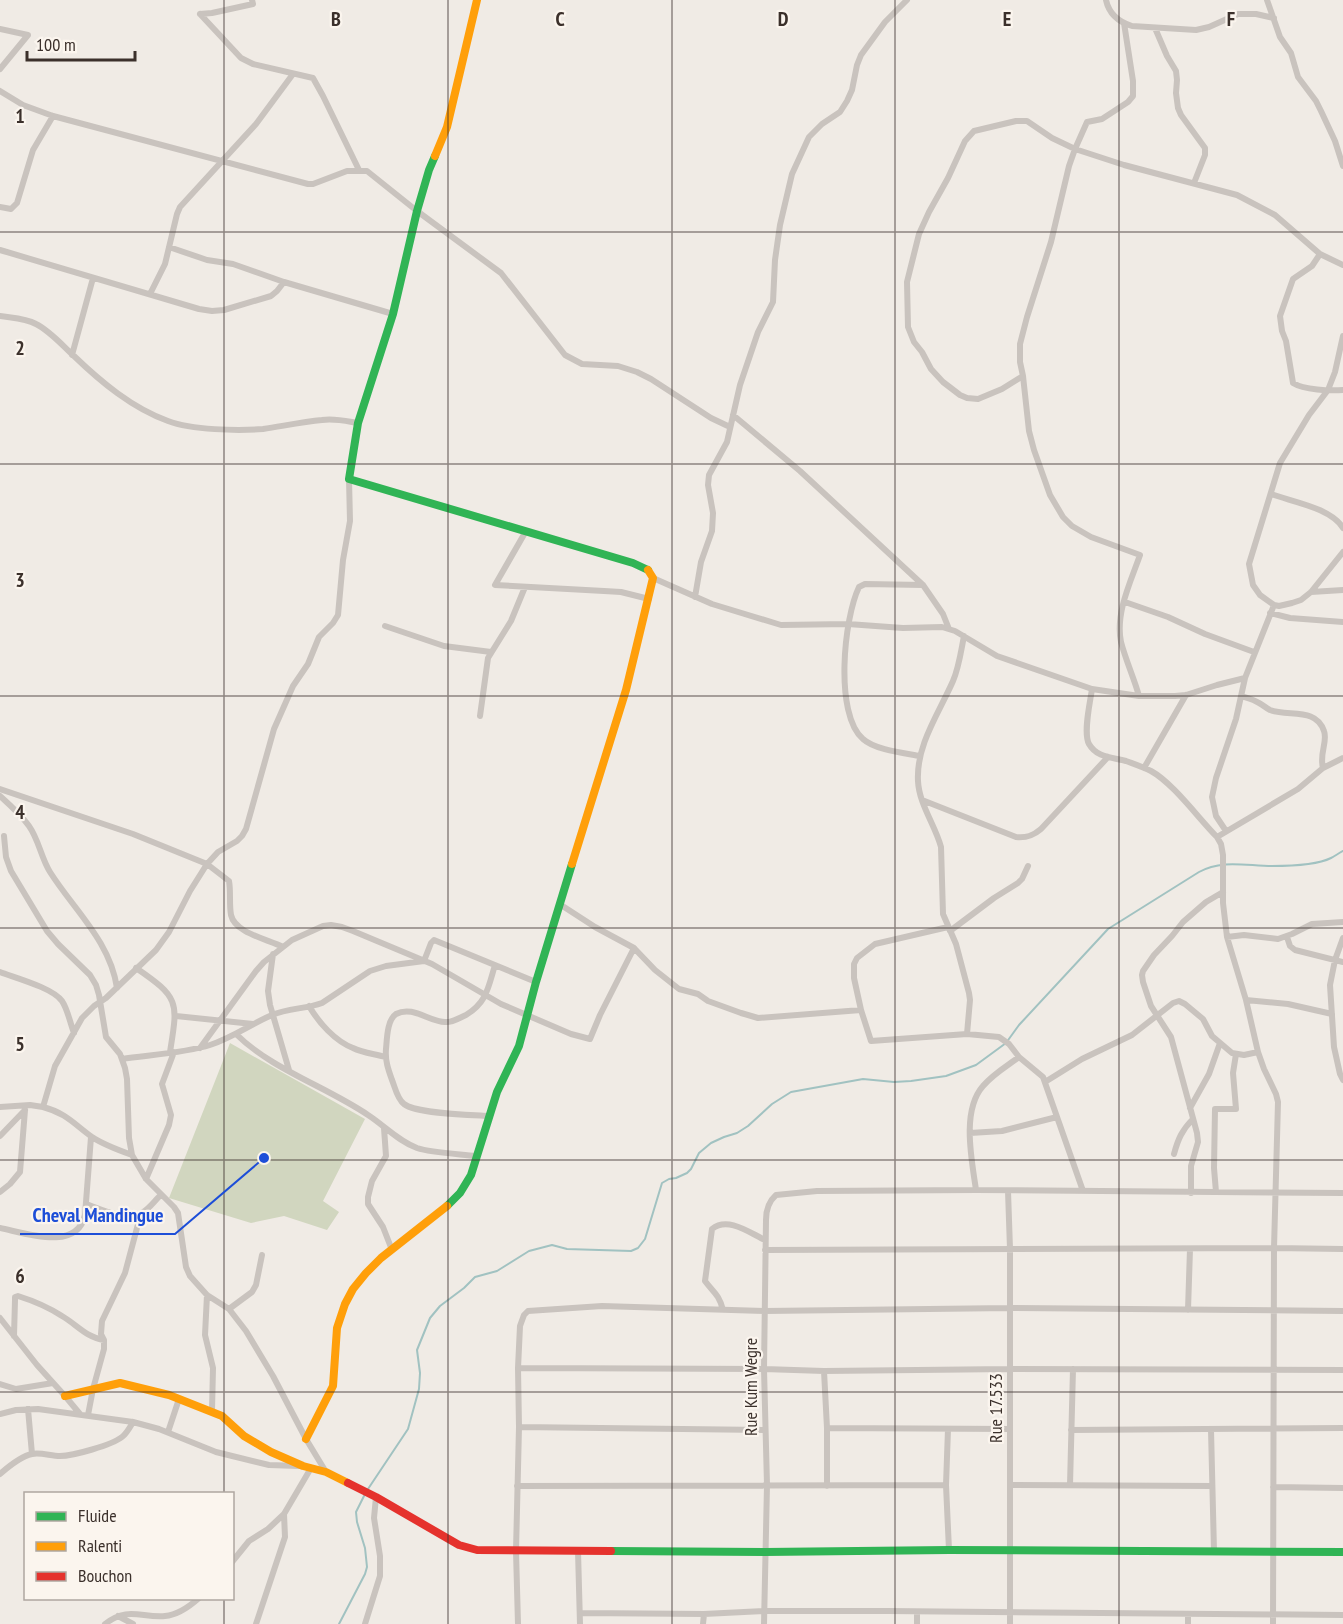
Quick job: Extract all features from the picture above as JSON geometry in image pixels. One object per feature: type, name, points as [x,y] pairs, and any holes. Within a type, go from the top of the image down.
[{"type":"street","points":[[252,0],[253,4],[200,14],[241,58],[254,64],[313,78],[359,170]]},
{"type":"street","points":[[44,1107],[55,1066],[86,1013],[117,988],[162,943],[207,864],[218,852],[237,841],[246,829],[274,729],[293,686],[308,664],[320,637],[338,615],[342,569],[350,521],[349,479],[358,423],[393,314],[429,170],[447,127],[477,0]]},
{"type":"street","points":[[695,597],[700,562],[712,531],[713,513],[708,485],[710,475],[727,442],[749,357],[773,302],[780,225],[788,188],[798,159],[813,131],[840,111],[852,90],[861,55],[885,22],[907,0]]},
{"type":"street","points":[[1107,0],[1107,5],[1114,15],[1132,26],[1196,30],[1209,27],[1238,14],[1256,14],[1274,18]]},
{"type":"street","points":[[1268,0],[1280,37],[1291,53],[1298,77],[1316,101],[1335,141],[1343,166]]},
{"type":"street","points":[[1124,23],[1133,81],[1133,96],[1128,102],[1102,119],[1087,122],[1075,149],[1064,184],[1051,242],[1030,305],[1020,344],[1020,362],[1029,431],[1034,450],[1050,495],[1063,517],[1072,526],[1091,537],[1140,555],[1122,611],[1119,628],[1139,696]]},
{"type":"street","points":[[1155,28],[1176,71],[1176,93],[1181,116],[1205,148],[1205,155],[1194,183]]},
{"type":"street","points":[[0,29],[28,35],[0,69]]},
{"type":"street","points":[[150,294],[163,271],[180,207],[267,111],[293,74]]},
{"type":"street","points":[[0,91],[22,105],[53,116],[308,184],[347,171],[367,171],[501,273],[565,355],[582,364],[618,366],[637,372],[711,418],[730,427]]},
{"type":"street","points":[[0,207],[11,209],[17,203],[33,150],[53,116]]},
{"type":"street","points":[[1023,376],[1002,389],[978,399],[967,398],[943,382],[931,369],[910,336],[908,327],[907,282],[923,225],[965,141],[974,131],[1016,121],[1027,122],[1075,149],[1124,165],[1242,197],[1275,214],[1320,254],[1343,266]]},
{"type":"street","points":[[169,247],[207,260],[233,264],[284,282],[393,314]]},
{"type":"street","points":[[0,250],[199,309],[213,311],[271,296],[284,282]]},
{"type":"street","points":[[1320,254],[1312,266],[1293,279],[1280,316],[1282,331],[1287,341],[1293,383],[1298,386],[1343,390]]},
{"type":"street","points":[[72,355],[93,278]]},
{"type":"street","points":[[0,316],[35,323],[122,397],[169,421],[208,428],[243,430],[322,420],[358,423]]},
{"type":"street","points":[[1343,336],[1335,372],[1328,390],[1309,415],[1280,463],[1249,564],[1252,585],[1260,595],[1274,605],[1279,606],[1301,600],[1311,592],[1343,552]]},
{"type":"street","points":[[733,415],[800,471],[923,585],[943,614],[949,629]]},
{"type":"street","points":[[306,1439],[333,1386],[336,1332],[342,1310],[351,1292],[365,1274],[412,1232],[445,1210],[467,1186],[496,1092],[519,1046],[536,982],[626,690],[653,578],[645,567],[349,479]]},
{"type":"street","points":[[1271,494],[1327,513],[1335,518],[1343,528]]},
{"type":"street","points":[[526,531],[495,585],[621,592],[649,599]]},
{"type":"street","points":[[653,578],[712,604],[781,625],[848,624],[949,629],[997,656],[1092,689],[1139,696],[1175,696],[1245,678]]},
{"type":"street","points":[[920,756],[871,744],[858,734],[848,706],[844,662],[848,624],[857,592],[862,585],[923,585]]},
{"type":"street","points":[[480,716],[486,665],[491,652],[511,621],[525,587]]},
{"type":"street","points":[[1311,592],[1343,590]]},
{"type":"street","points":[[1125,602],[1254,652]]},
{"type":"street","points":[[1227,831],[1216,816],[1212,797],[1236,719],[1245,678],[1274,605]]},
{"type":"street","points":[[1270,613],[1290,618],[1343,622]]},
{"type":"street","points":[[385,626],[444,646],[491,652]]},
{"type":"street","points":[[964,636],[956,673],[920,756],[918,780],[922,800],[941,847],[944,915],[956,944],[970,1000],[967,1034]]},
{"type":"street","points":[[1092,689],[1087,740],[1095,752],[1153,772],[1166,783],[1221,844],[1227,937],[1246,1000],[1258,1052],[1278,1102],[1273,1311],[1273,1624]]},
{"type":"street","points":[[1144,768],[1186,694]]},
{"type":"street","points":[[1241,696],[1269,710],[1317,719],[1324,732],[1321,759],[1323,768]]},
{"type":"street","points":[[922,800],[1016,837],[1024,838],[1034,835],[1041,829],[1108,758]]},
{"type":"street","points":[[1216,837],[1298,789],[1323,768],[1343,758]]},
{"type":"street","points":[[0,789],[133,834],[207,864],[229,881],[232,917],[236,925],[283,946]]},
{"type":"street","points":[[0,796],[29,826],[49,871],[91,927],[105,952],[115,976],[117,988]]},
{"type":"street","points":[[4,836],[6,856],[11,871],[47,931],[90,975],[96,985],[106,1037],[122,1059],[127,1079],[132,1155],[146,1179],[178,1213],[186,1267],[190,1276],[207,1295],[229,1310],[246,1331],[326,1472]]},
{"type":"street","points":[[1028,866],[1018,883],[949,929],[875,944],[857,958],[853,969],[861,1010],[871,1041],[967,1034],[995,1036],[1009,1044],[1019,1057],[1037,1071],[1045,1082],[1083,1191]]},
{"type":"street","points":[[1191,1192],[1191,1166],[1198,1142],[1171,1037],[1151,1006],[1143,982],[1143,971],[1158,950],[1188,917],[1223,892]]},
{"type":"street","points":[[561,905],[634,948],[655,970],[679,989],[698,994],[708,1001],[750,1016],[778,1017],[861,1010]]},
{"type":"street","points":[[1227,937],[1244,935],[1278,939],[1287,937],[1312,924],[1343,922]]},
{"type":"street","points":[[200,1048],[256,972],[273,954],[307,932],[332,925],[353,931],[424,961],[501,1004],[571,1034],[590,1039],[634,948]]},
{"type":"street","points":[[1287,937],[1290,946],[1295,951],[1343,962]]},
{"type":"street","points":[[1343,938],[1335,960],[1330,985],[1334,1047],[1343,1080]]},
{"type":"street","points":[[424,961],[431,943],[436,940],[536,982]]},
{"type":"street","points":[[273,954],[268,991],[272,1015],[289,1070]]},
{"type":"street","points":[[122,1059],[211,1045],[272,1015],[322,1003],[359,977],[377,969],[424,961]]},
{"type":"street","points":[[489,1116],[440,1113],[403,1104],[386,1064],[386,1057],[392,1018],[405,1012],[416,1012],[444,1023],[472,1011],[486,996],[495,965]]},
{"type":"street","points":[[136,968],[167,991],[173,1001],[176,1016],[172,1052],[162,1084],[171,1115],[146,1179]]},
{"type":"street","points":[[0,972],[57,996],[65,1007],[74,1033]]},
{"type":"street","points":[[1246,1000],[1288,1004],[1332,1014]]},
{"type":"street","points":[[1045,1082],[1082,1059],[1132,1035],[1173,1003],[1179,1001],[1203,1019],[1212,1036],[1236,1054],[1258,1052]]},
{"type":"street","points":[[309,1006],[326,1029],[347,1045],[386,1057]]},
{"type":"street","points":[[176,1016],[254,1024]]},
{"type":"street","points":[[236,1034],[257,1052],[369,1115],[398,1138],[421,1149],[476,1156]]},
{"type":"street","points":[[1190,1108],[1209,1074],[1220,1043]]},
{"type":"street","points":[[1216,1192],[1215,1109],[1236,1109],[1233,1073],[1236,1054]]},
{"type":"street","points":[[1019,1057],[982,1086],[974,1104],[970,1156],[976,1190],[1343,1193]]},
{"type":"street","points":[[0,1107],[44,1107],[66,1116],[91,1137],[132,1155]]},
{"type":"street","points":[[0,1136],[27,1108]]},
{"type":"street","points":[[0,1192],[20,1172],[27,1108]]},
{"type":"street","points":[[970,1133],[1002,1131],[1057,1117]]},
{"type":"street","points":[[1174,1154],[1178,1137],[1193,1119]]},
{"type":"street","points":[[384,1128],[386,1156],[372,1181],[368,1204],[383,1227],[392,1250]]},
{"type":"street","points":[[0,1228],[61,1238],[71,1234],[83,1222],[91,1137]]},
{"type":"street","name":"Rue Kum Wegre","points":[[764,1624],[767,1485],[764,1369],[766,1210],[772,1198],[784,1194],[817,1191],[976,1190]]},
{"type":"street","name":"Rue 17.533","points":[[1008,1191],[1010,1624]]},
{"type":"street","points":[[88,1415],[104,1349],[101,1334],[102,1321],[125,1273],[141,1213],[161,1195]]},
{"type":"street","points":[[86,1204],[118,1214],[141,1213]]},
{"type":"street","points":[[723,1310],[717,1294],[705,1281],[712,1229],[724,1224],[734,1225],[765,1240]]},
{"type":"street","points":[[1188,1310],[1190,1249]]},
{"type":"street","points":[[765,1250],[1343,1249]]},
{"type":"street","points":[[229,1310],[252,1292],[262,1255]]},
{"type":"street","points":[[207,1295],[205,1335],[213,1368],[212,1412]]},
{"type":"street","points":[[14,1336],[15,1297],[18,1296],[40,1303],[91,1336],[104,1340]]},
{"type":"street","points":[[519,1624],[516,1551],[518,1368],[520,1326],[528,1311],[602,1306],[765,1311],[1010,1308],[1343,1311]]},
{"type":"street","points":[[0,1317],[80,1414]]},
{"type":"street","points":[[518,1368],[824,1371],[1010,1369],[1343,1371]]},
{"type":"street","points":[[1070,1485],[1073,1369]]},
{"type":"street","points":[[824,1371],[827,1486]]},
{"type":"street","points":[[0,1384],[16,1389],[53,1383]]},
{"type":"street","points":[[65,1396],[120,1383],[169,1395],[222,1416],[244,1436],[284,1459],[326,1472],[376,1497],[459,1545],[477,1550],[1343,1552]]},
{"type":"street","points":[[168,1432],[179,1399]]},
{"type":"street","points":[[0,1414],[28,1409],[133,1422],[168,1432],[201,1447],[233,1457],[269,1464],[307,1467]]},
{"type":"street","points":[[28,1409],[32,1454]]},
{"type":"street","points":[[0,1474],[11,1465],[32,1454],[61,1456],[93,1449],[121,1438],[133,1422]]},
{"type":"street","points":[[519,1428],[765,1430]]},
{"type":"street","points":[[827,1428],[1010,1429]]},
{"type":"street","points":[[1071,1430],[1343,1428]]},
{"type":"street","points":[[948,1429],[946,1485],[949,1550]]},
{"type":"street","points":[[1212,1430],[1214,1551]]},
{"type":"street","points":[[234,1560],[249,1541],[284,1514],[307,1467]]},
{"type":"street","points":[[517,1486],[946,1485]]},
{"type":"street","points":[[1010,1485],[1212,1486]]},
{"type":"street","points":[[1273,1487],[1343,1488]]},
{"type":"street","points":[[365,1624],[380,1576],[380,1556],[374,1518],[376,1497]]},
{"type":"street","points":[[256,1624],[285,1537],[284,1514]]},
{"type":"street","points":[[578,1551],[580,1624]]},
{"type":"street","points":[[105,1624],[118,1616],[134,1613],[164,1617],[172,1615],[198,1600]]},
{"type":"street","points":[[580,1613],[704,1614],[764,1611],[1343,1615]]},
{"type":"street","points":[[917,1612],[917,1624]]},
{"type":"street","points":[[703,1624],[704,1614]]},
{"type":"street","points":[[1188,1614],[1188,1624]]},
{"type":"street","points":[[118,1616],[133,1624]]},
{"type":"green space","points":[[230,1043],[365,1119],[323,1201],[339,1212],[327,1230],[284,1216],[251,1223],[169,1198]]},
{"type":"waterway","points":[[339,1624],[367,1567],[356,1512],[366,1492],[408,1429],[419,1389],[420,1373],[417,1350],[430,1318],[440,1306],[475,1277],[497,1271],[529,1251],[552,1245],[567,1249],[631,1251],[638,1248],[645,1239],[662,1183],[687,1173],[699,1153],[711,1143],[748,1126],[772,1104],[791,1092],[863,1079],[894,1082],[946,1076],[976,1065],[1006,1043],[1019,1025],[1108,929],[1199,872],[1226,864],[1279,866],[1310,864],[1331,858],[1343,851]]},
{"type":"traffic: fast","points":[[435,156],[417,211],[393,314],[358,423],[349,479],[633,563],[648,570]]},
{"type":"traffic: fast","points":[[447,1206],[460,1193],[471,1175],[497,1092],[519,1046],[572,864]]},
{"type":"traffic: fast","points":[[611,1551],[1343,1552]]},
{"type":"traffic: slow","points":[[435,156],[447,127],[477,0]]},
{"type":"traffic: slow","points":[[572,864],[626,690],[653,578],[648,570]]},
{"type":"traffic: slow","points":[[306,1439],[333,1386],[337,1328],[353,1289],[381,1258],[447,1206]]},
{"type":"traffic: slow","points":[[65,1396],[120,1383],[169,1395],[222,1416],[244,1436],[271,1452],[303,1466],[326,1472],[348,1483]]},
{"type":"traffic: jam","points":[[348,1483],[459,1545],[477,1550],[611,1551]]},
{"type":"place","name":"Cheval Mandingue","points":[[264,1158]]}]
